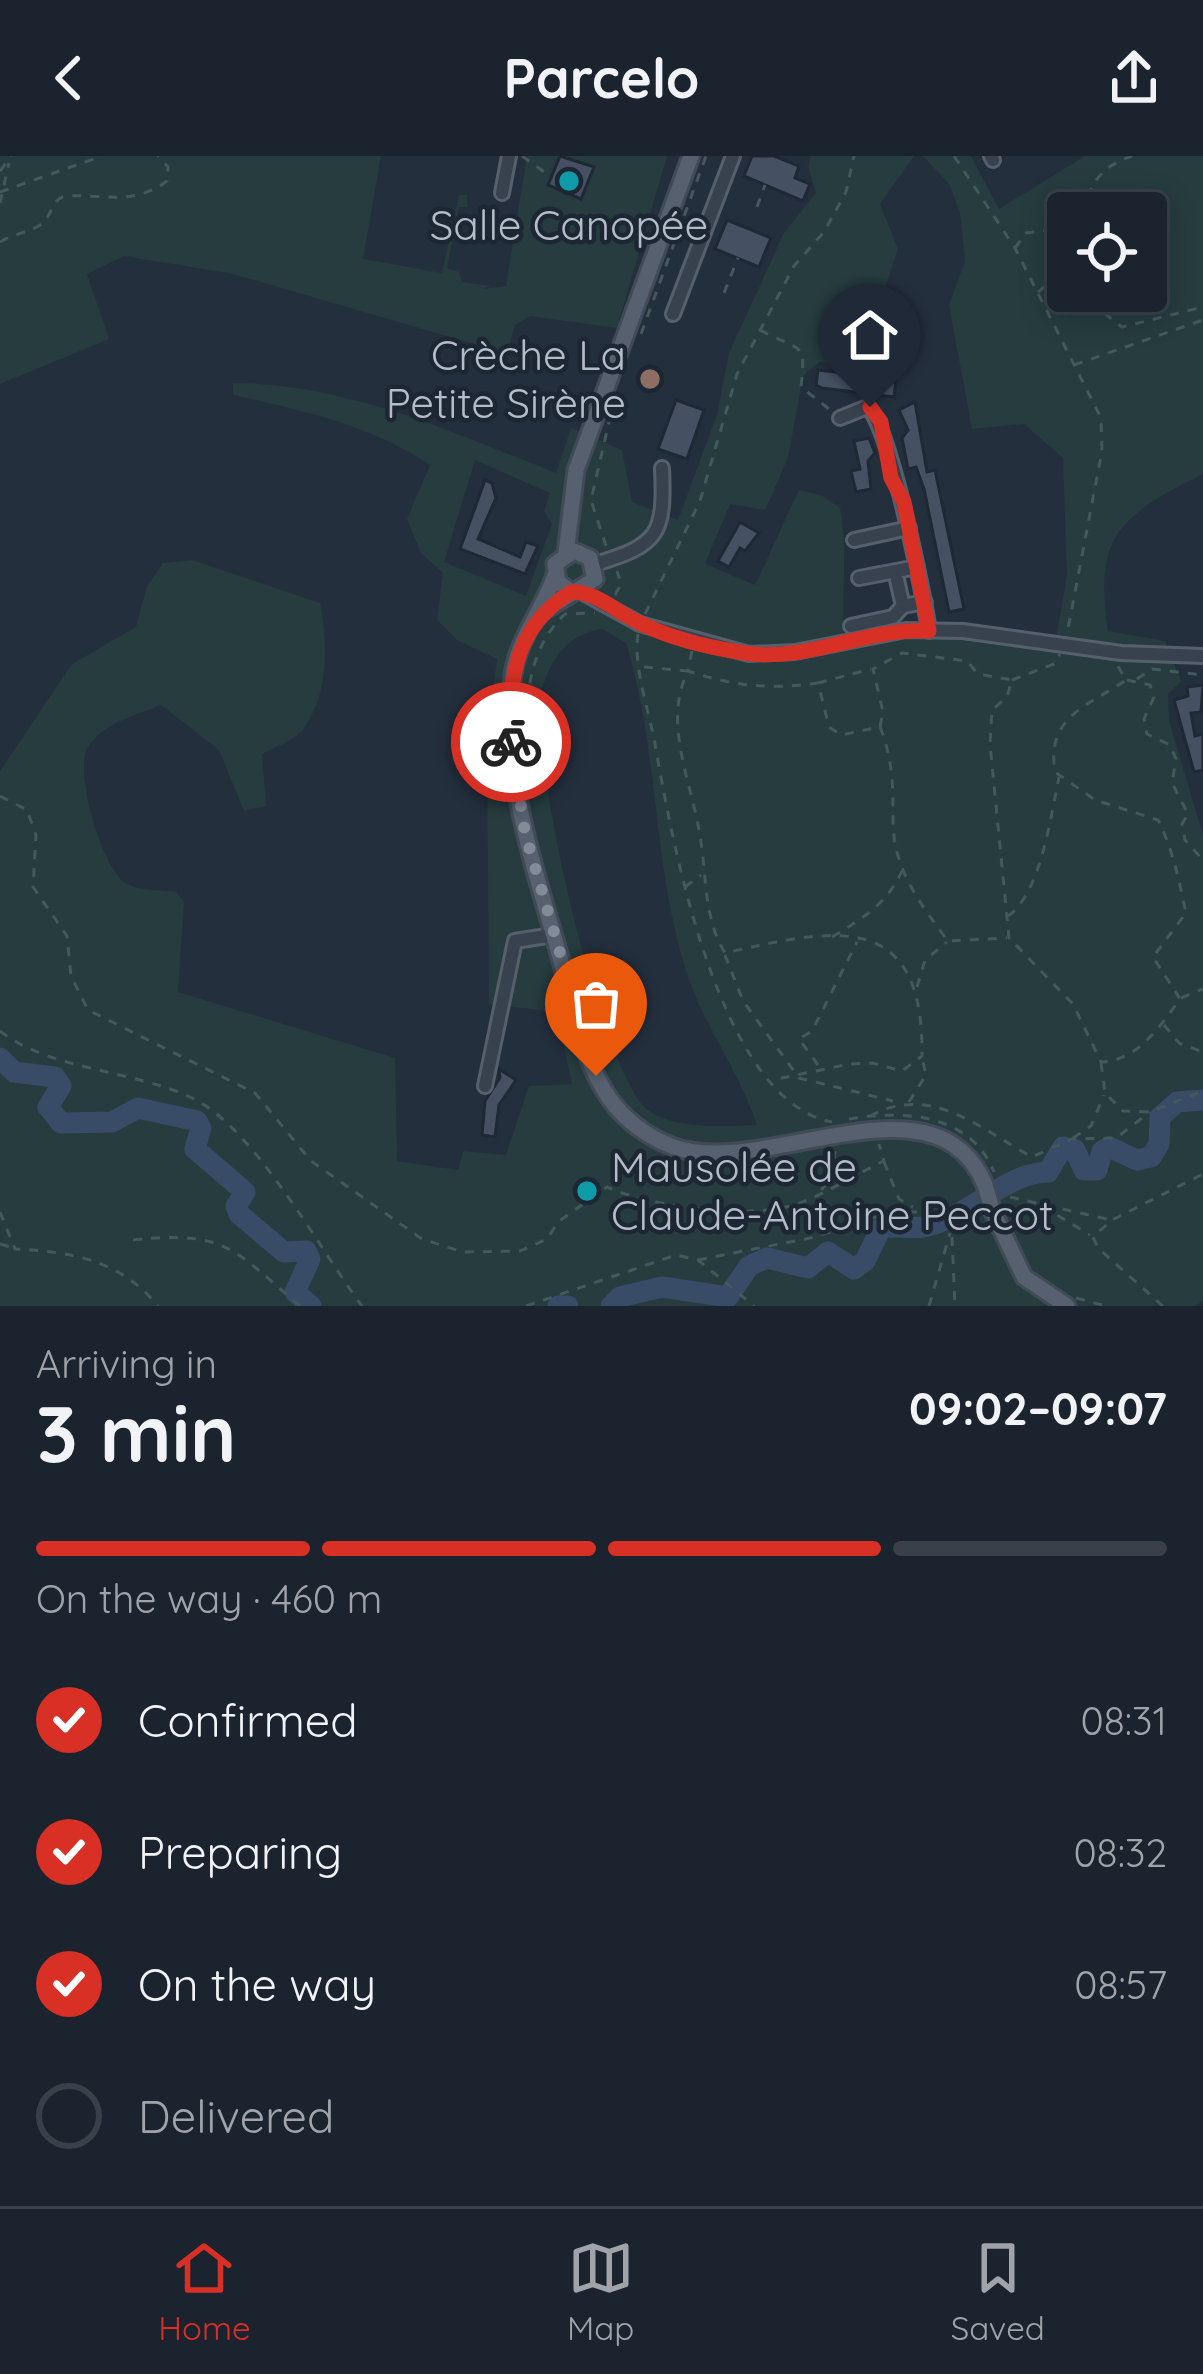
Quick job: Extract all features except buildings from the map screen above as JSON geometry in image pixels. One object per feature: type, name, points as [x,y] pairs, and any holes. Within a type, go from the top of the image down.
[{"type":"main road","points":[[652,264],[680,156]]},
{"type":"main road","points":[[691,156],[576,470],[574,524],[566,553],[555,564],[540,614],[519,646],[513,673],[512,759],[553,935],[596,1076],[632,1123],[656,1139],[696,1152],[748,1152],[832,1130],[930,1133],[960,1149],[989,1178],[987,1208],[1024,1277],[1064,1299]]},
{"type":"main road","points":[[574,524],[597,563]]},
{"type":"main road","points":[[566,553],[597,563]]},
{"type":"main road","points":[[540,614],[576,591],[597,563]]},
{"type":"main road","points":[[555,575],[576,591]]},
{"type":"street","points":[[502,193],[509,156]]},
{"type":"street","points":[[674,314],[733,156]]},
{"type":"street","points":[[840,418],[866,406],[877,413],[909,528],[929,631]]},
{"type":"street","points":[[609,602],[597,563],[636,551],[655,535],[664,513],[662,468]]},
{"type":"street","points":[[854,540],[909,528]]},
{"type":"street","points":[[859,578],[917,567]]},
{"type":"street","points":[[897,580],[903,605]]},
{"type":"street","points":[[576,591],[699,642],[771,654],[888,632],[929,631],[1067,650],[1203,656]]},
{"type":"street","points":[[851,626],[893,617],[903,605],[925,602]]},
{"type":"street","points":[[484,1086],[515,941],[553,935]]},
{"type":"path","points":[[0,203],[7,189],[11,156]]},
{"type":"path","points":[[0,192],[102,156]]},
{"type":"path","points":[[0,242],[46,221],[57,200],[66,196],[103,200],[152,192],[167,182],[168,167],[158,156]]},
{"type":"path","points":[[522,156],[551,177]]},
{"type":"path","points":[[634,349],[706,156]]},
{"type":"path","points":[[832,1130],[811,1118],[770,1080],[716,989],[670,841],[636,641],[642,619],[700,501],[737,374],[794,266],[824,232],[846,192],[854,156]]},
{"type":"path","points":[[641,667],[678,666],[771,690],[873,669],[902,652],[967,661],[978,674],[1012,680],[1054,664],[1067,650],[1078,558],[1102,451],[1101,418],[1015,248],[954,156]]},
{"type":"path","points":[[1088,192],[1093,179],[1109,164],[1132,156]]},
{"type":"path","points":[[0,171],[9,163]]},
{"type":"path","points":[[757,207],[766,185]]},
{"type":"path","points":[[1015,248],[1026,233],[1047,230]]},
{"type":"path","points":[[724,293],[738,258]]},
{"type":"path","points":[[1037,292],[1047,285]]},
{"type":"path","points":[[1103,312],[1122,327],[1203,307]]},
{"type":"path","points":[[1072,365],[1203,320]]},
{"type":"path","points":[[760,330],[803,353],[808,363],[801,387],[840,418]]},
{"type":"path","points":[[524,750],[527,701],[543,639],[565,614],[597,612],[621,584],[597,563],[590,500],[613,408]]},
{"type":"path","points":[[629,611],[642,619]]},
{"type":"path","points":[[699,642],[688,658],[678,729],[716,940],[743,1001],[799,1078]]},
{"type":"path","points":[[1115,662],[1126,680]]},
{"type":"path","points":[[873,669],[883,712],[880,727],[891,754],[892,825],[902,870],[948,941]]},
{"type":"path","points":[[1006,917],[1021,904],[1043,851],[1059,775],[1051,746],[1060,725],[1126,680],[1153,669],[1203,675]]},
{"type":"path","points":[[1136,679],[1150,685],[1154,697],[1144,719],[1147,734],[1170,745],[1176,758],[1172,783],[1188,814],[1182,824],[1186,840],[1203,860]]},
{"type":"path","points":[[770,1080],[799,1078],[896,1102],[931,1103],[1032,1157],[1091,1126],[1105,1093],[1101,1062],[1073,1004],[1009,938],[990,744],[992,710],[1007,697],[1012,680]]},
{"type":"path","points":[[818,682],[829,728],[841,735],[880,727]]},
{"type":"path","points":[[1059,775],[1095,800],[1158,820],[1173,848],[1171,863],[1186,914],[1154,957],[1180,998]]},
{"type":"path","points":[[0,796],[27,809],[36,836],[33,887],[67,936],[71,976],[88,1010],[254,1093],[311,1161],[422,1240],[463,1252],[520,1251],[547,1239],[558,1222],[607,1186],[630,1197],[748,1211],[797,1204],[884,1161]]},
{"type":"path","points":[[831,938],[872,913],[892,892],[902,870]]},
{"type":"path","points":[[684,889],[704,873]]},
{"type":"path","points":[[724,953],[778,939],[831,938],[880,942],[897,952],[916,988],[926,1076],[908,1102]]},
{"type":"path","points":[[916,988],[925,960],[948,941],[1009,938]]},
{"type":"path","points":[[821,1068],[800,1039],[812,1030],[829,1002],[858,940]]},
{"type":"path","points":[[1101,1062],[1119,1061],[1162,1024],[1180,998],[1203,989]]},
{"type":"path","points":[[584,997],[597,1040]]},
{"type":"path","points":[[1162,1024],[1179,1043],[1203,1052]]},
{"type":"path","points":[[0,1031],[34,1052],[178,1092],[212,1109],[319,1240],[362,1306]]},
{"type":"path","points":[[799,1078],[821,1068],[872,1063],[902,1071],[922,1056]]},
{"type":"path","points":[[1072,1139],[1116,1138],[1150,1112],[1203,1091]]},
{"type":"path","points":[[1105,1093],[1123,1111],[1150,1112]]},
{"type":"path","points":[[810,1126],[832,1130],[896,1102]]},
{"type":"path","points":[[870,1116],[922,1116],[951,1125],[979,1146],[989,1178]]},
{"type":"path","points":[[819,1193],[836,1167],[832,1130]]},
{"type":"path","points":[[878,1142],[899,1198],[915,1208],[938,1212],[951,1229],[955,1306]]},
{"type":"path","points":[[1093,1237],[1112,1220],[1203,1174]]},
{"type":"path","points":[[1010,1197],[1112,1220]]},
{"type":"path","points":[[1035,1202],[1093,1237],[1098,1249],[1163,1306]]},
{"type":"path","points":[[526,1306],[652,1261],[676,1255],[698,1260],[815,1237],[915,1208]]},
{"type":"path","points":[[951,1229],[987,1208]]},
{"type":"path","points":[[0,1212],[15,1249]]},
{"type":"path","points":[[929,1306],[951,1229]]},
{"type":"path","points":[[133,1240],[194,1237],[231,1245],[300,1306]]},
{"type":"path","points":[[0,1244],[87,1258],[128,1273],[158,1306]]},
{"type":"path","points":[[698,1260],[754,1306]]},
{"type":"path","points":[[1064,1299],[1106,1306]]},
{"type":"green space","points":[[0,156],[381,156],[363,259],[442,273],[459,195],[467,195],[467,207],[459,207],[447,268],[459,272],[462,282],[490,286],[483,289],[506,286],[527,156],[667,156],[617,328],[530,316],[515,325],[505,361],[490,358],[474,344],[233,274],[124,256],[87,274],[109,339],[0,384]]},
{"type":"green space","points":[[811,156],[914,156],[880,204],[898,249],[859,365],[819,362],[803,376],[788,458],[765,510],[730,504],[705,564],[755,585],[799,490],[821,495],[840,508],[844,644],[930,632],[1054,649],[1067,576],[1063,458],[1024,424],[972,429],[949,305],[965,261],[960,213],[950,185],[923,156],[971,156],[999,209],[1085,156],[1203,156],[1203,474],[1151,502],[1119,532],[1105,572],[1104,598],[1108,631],[1165,641],[1181,681],[1168,694],[1169,721],[1203,835],[1203,1301],[1195,1306],[0,1306],[0,771],[72,664],[136,627],[147,586],[163,563],[192,560],[320,603],[325,651],[318,699],[304,728],[262,754],[266,806],[244,811],[219,750],[161,705],[111,726],[88,747],[84,777],[88,799],[110,863],[129,885],[176,892],[184,902],[178,992],[395,1058],[397,1161],[458,1170],[463,1151],[506,1155],[529,1086],[572,1084],[557,1012],[489,1004],[487,734],[497,659],[457,640],[437,620],[443,573],[421,553],[407,519],[430,465],[360,430],[233,395],[233,383],[276,385],[358,401],[556,473],[571,428],[622,450],[632,502],[678,520],[717,415],[729,353],[784,233],[816,193],[808,166]],"holes":[[[475,460],[550,493],[544,511],[552,524],[526,596],[444,562]],[[602,629],[626,643],[637,685],[669,899],[690,982],[757,1125],[687,1124],[649,1111],[630,1086],[590,978],[556,839],[540,722],[542,689],[551,667],[571,642]]]},
{"type":"waterway","points":[[0,1058],[14,1072],[55,1077],[61,1086],[48,1107],[61,1123],[112,1122],[138,1108],[197,1121],[201,1128],[195,1149],[245,1192],[236,1206],[239,1214],[284,1252],[306,1251],[310,1259],[295,1292],[311,1306]]},
{"type":"waterway","points":[[611,1306],[620,1297],[662,1287],[728,1297],[749,1266],[767,1258],[808,1268],[828,1252],[854,1269],[865,1261],[881,1228],[922,1227],[943,1221],[1017,1179],[1048,1172],[1063,1147],[1075,1150],[1084,1170],[1097,1170],[1102,1151],[1109,1147],[1137,1160],[1151,1157],[1159,1144],[1160,1117],[1177,1102],[1203,1100]]},
{"type":"waterway","points":[[558,1306],[568,1306]]},
{"type":"way so far","points":[[511,742],[525,833],[596,1076]]},
{"type":"place","name":"Salle Canopée","points":[[569,181]]},
{"type":"place","name":"Crèche La Petite Sirène","points":[[650,379]]},
{"type":"place","name":"Mausolée de Claude-Antoine Peccot","points":[[587,1191]]},
{"type":"route","points":[[511,742],[513,673],[519,646],[540,614],[571,592],[591,595],[640,624],[749,654],[795,652],[869,635],[929,631],[904,502],[891,478],[881,422],[870,407]]}]
